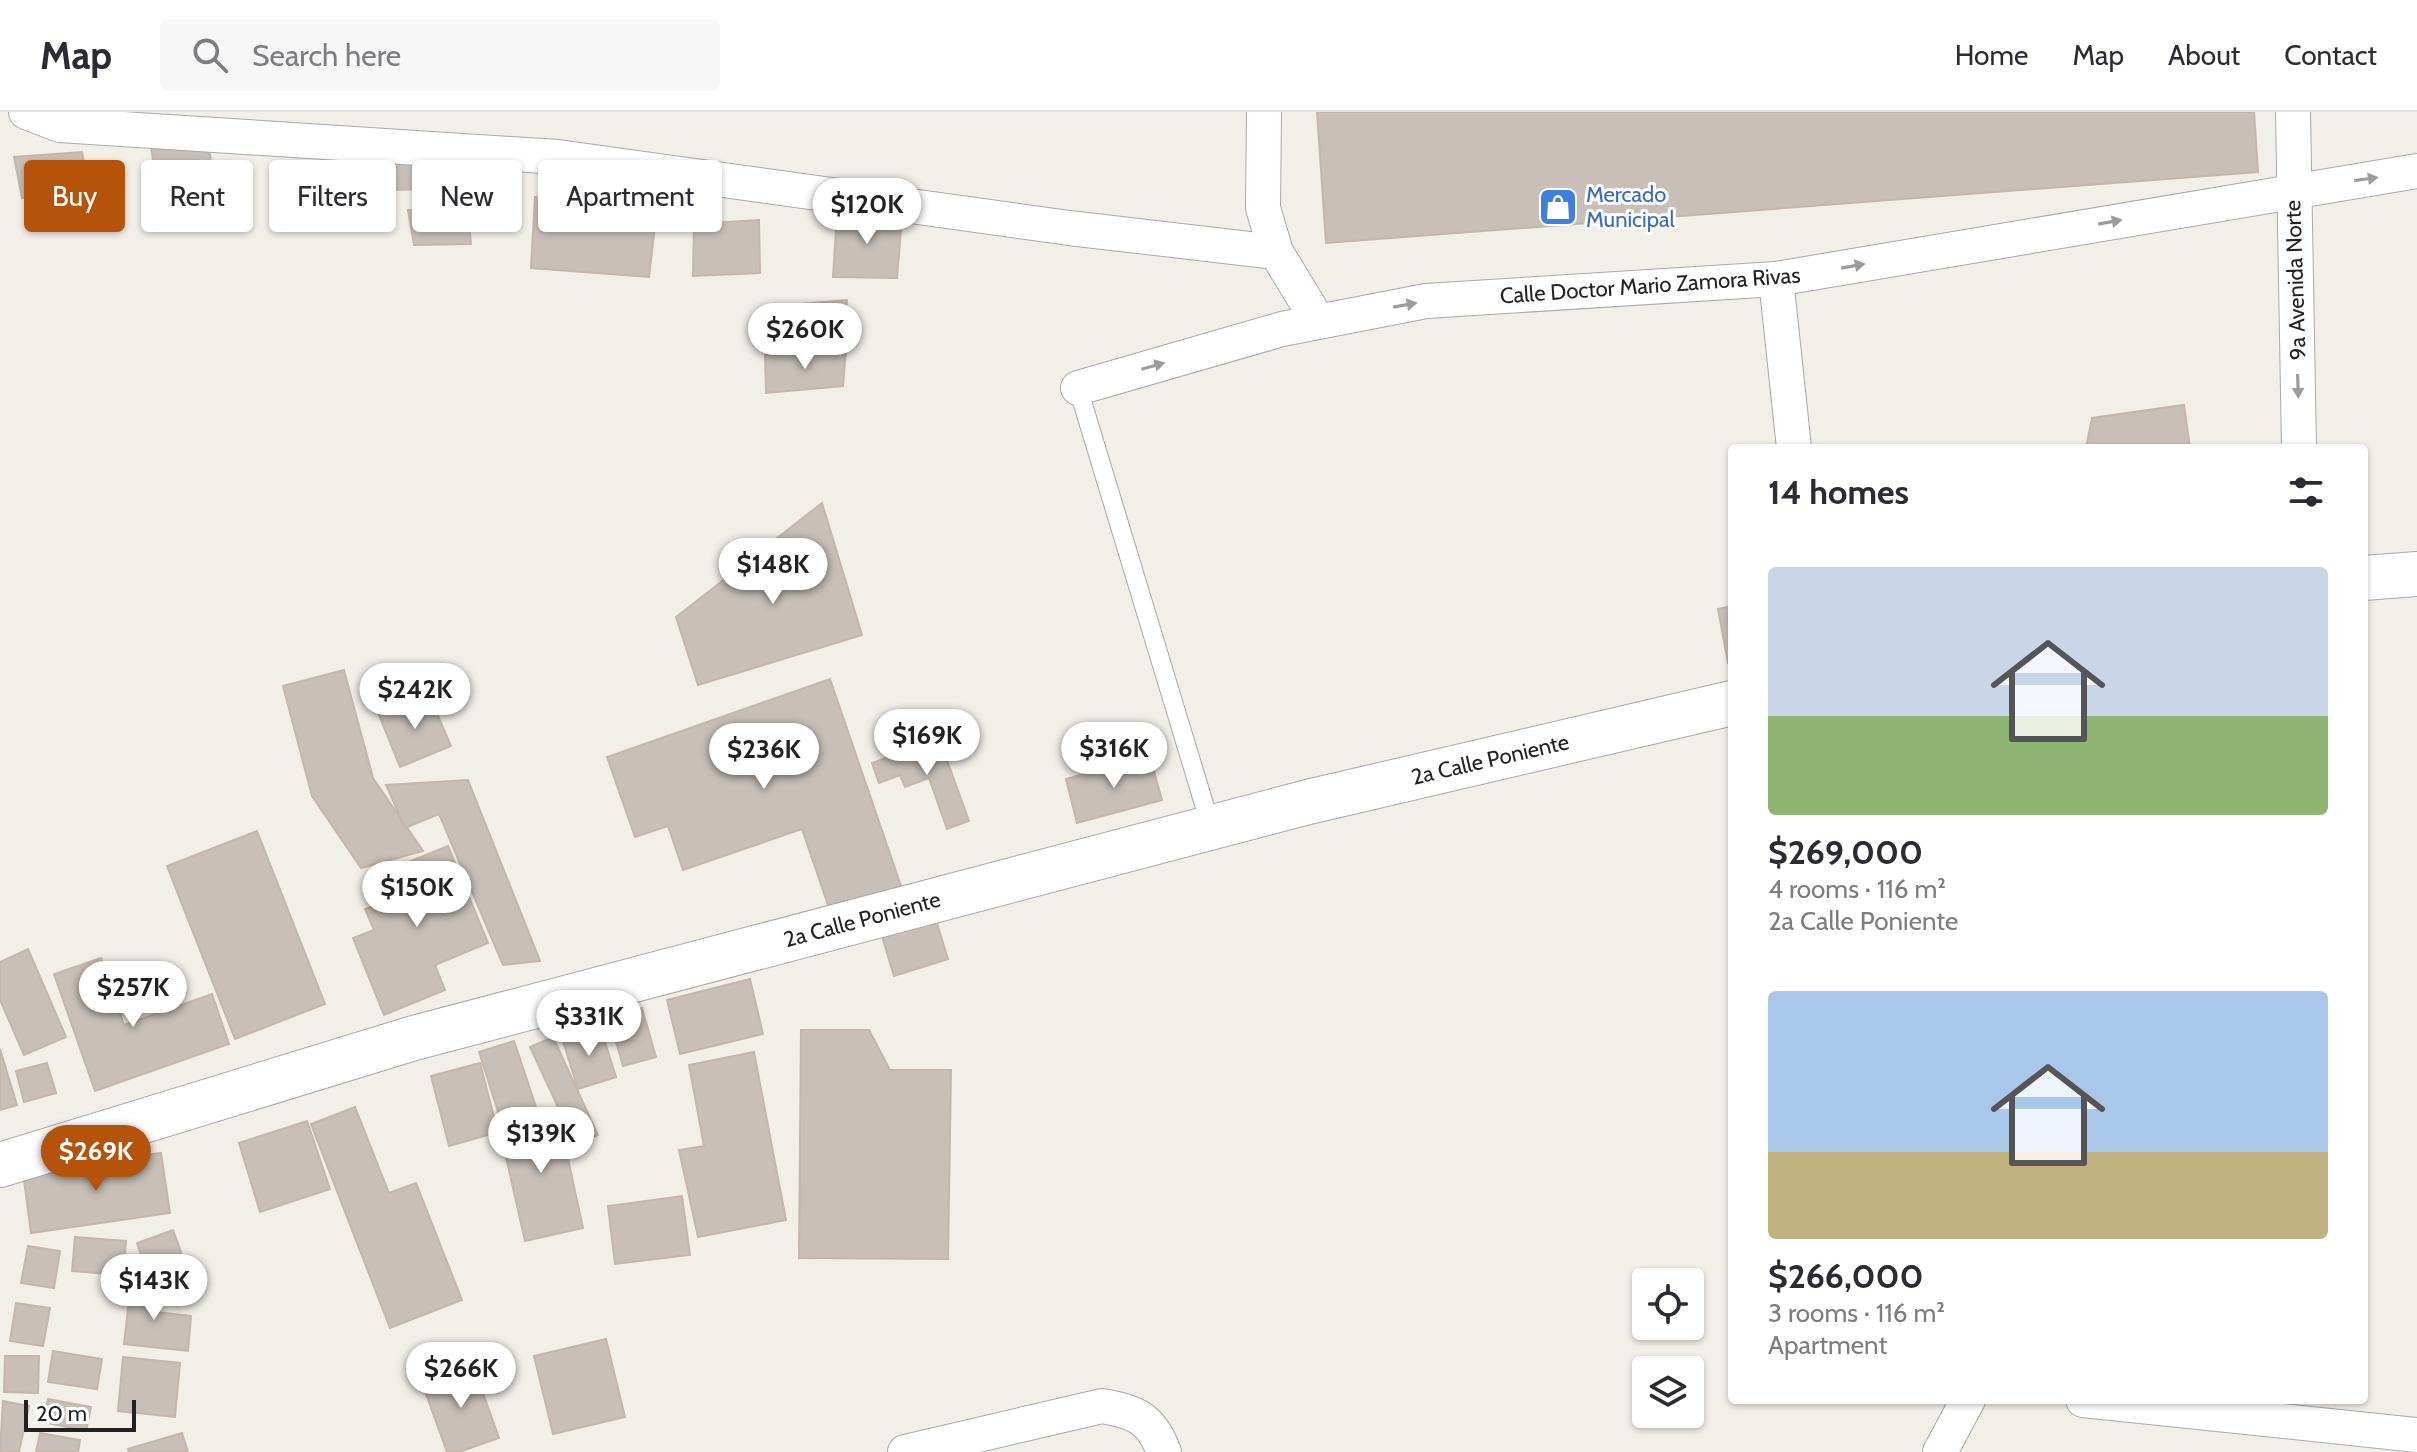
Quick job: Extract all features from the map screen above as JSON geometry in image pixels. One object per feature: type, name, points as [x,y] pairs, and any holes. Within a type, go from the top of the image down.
[{"type":"street","points":[[26,112],[60,125],[558,157],[1069,228],[1276,252]]},
{"type":"street","points":[[1264,112],[1263,208],[1276,252],[1318,321]]},
{"type":"street","name":"9a Avenida Norte","points":[[2293,112],[2299,444]]},
{"type":"street","name":"Calle Doctor Mario Zamora Rivas","points":[[1078,388],[1318,321],[1426,301],[1776,279],[2417,171]]},
{"type":"street","points":[[1776,279],[1794,444]]},
{"type":"street","points":[[2368,578],[2417,574]]},
{"type":"street","name":"2a Calle Poniente","points":[[0,1165],[414,1038],[1211,827],[1728,704]]},
{"type":"street","points":[[1940,1452],[1966,1404]]},
{"type":"street","points":[[2121,1404],[2417,1435]]},
{"type":"street","points":[[905,1452],[1102,1406],[1135,1412],[1158,1435],[1164,1452]]},
{"type":"lane","points":[[1078,388],[1211,827]]},
{"type":"building","name":"Mercado Municipal","points":[[1317,112],[2254,112],[2258,172],[1326,243]]},
{"type":"building","points":[[149,136],[208,140],[211,160],[153,160]]},
{"type":"building","points":[[82,152],[84,160],[24,160],[22,198],[14,157]]},
{"type":"building","points":[[387,154],[446,160],[412,160],[412,189],[396,190],[396,160],[388,160]]},
{"type":"building","points":[[535,197],[538,197],[538,232],[654,232],[649,277],[531,268]]},
{"type":"building","points":[[408,210],[412,210],[412,232],[470,232],[471,244],[414,245]]},
{"type":"building","points":[[837,214],[902,217],[897,278],[833,277]]},
{"type":"building","points":[[759,220],[760,273],[693,276],[694,232],[722,232],[722,222]]},
{"type":"building","points":[[847,300],[844,338],[766,345],[766,307]]},
{"type":"building","points":[[846,349],[843,386],[766,393],[765,355]]},
{"type":"building","points":[[2184,405],[2189,444],[2087,444],[2092,418]]},
{"type":"building","points":[[822,503],[862,635],[698,685],[676,617]]},
{"type":"building","points":[[1728,607],[1728,663],[1718,609]]},
{"type":"building","points":[[344,670],[373,778],[423,851],[361,868],[312,796],[283,686]]},
{"type":"building","points":[[830,679],[901,886],[830,911],[802,829],[683,870],[668,826],[635,837],[607,757]]},
{"type":"building","points":[[429,695],[451,746],[400,767],[379,715]]},
{"type":"building","points":[[939,738],[969,821],[947,829],[929,778],[905,787],[900,775],[879,783],[872,763]]},
{"type":"building","points":[[1150,757],[1162,800],[1077,823],[1066,779]]},
{"type":"building","points":[[468,780],[540,961],[503,965],[439,814],[405,828],[386,785]]},
{"type":"building","points":[[257,831],[325,1004],[235,1039],[167,866]]},
{"type":"building","points":[[448,846],[488,943],[435,965],[445,990],[384,1015],[353,938],[374,930],[365,909],[381,903],[371,877]]},
{"type":"building","points":[[933,910],[948,959],[894,976],[879,927]]},
{"type":"building","points":[[28,949],[66,1037],[24,1055],[0,1000],[0,962]]},
{"type":"building","points":[[101,958],[124,1025],[212,994],[229,1044],[95,1091],[54,974]]},
{"type":"building","points":[[750,979],[763,1034],[680,1054],[667,1000]]},
{"type":"building","points":[[642,1008],[656,1057],[623,1066],[609,1017]]},
{"type":"building","points":[[600,1026],[616,1077],[578,1089],[562,1038]]},
{"type":"building","points":[[801,1030],[869,1030],[890,1070],[951,1070],[948,1259],[799,1258]]},
{"type":"building","points":[[553,1037],[598,1135],[576,1146],[530,1047]]},
{"type":"building","points":[[514,1041],[536,1107],[500,1118],[479,1052]]},
{"type":"building","points":[[0,1049],[17,1105],[0,1110]]},
{"type":"building","points":[[754,1052],[786,1220],[698,1237],[679,1150],[704,1146],[689,1065]]},
{"type":"building","points":[[47,1063],[56,1093],[24,1102],[16,1071]]},
{"type":"building","points":[[480,1063],[498,1132],[449,1146],[431,1076]]},
{"type":"building","points":[[355,1107],[389,1193],[416,1183],[462,1300],[390,1328],[311,1124]]},
{"type":"building","points":[[557,1108],[583,1228],[525,1241],[498,1122]]},
{"type":"building","points":[[307,1121],[330,1189],[260,1212],[239,1143]]},
{"type":"building","points":[[161,1153],[170,1213],[31,1233],[23,1173]]},
{"type":"building","points":[[682,1196],[690,1255],[615,1264],[608,1206]]},
{"type":"building","points":[[173,1230],[184,1260],[148,1274],[137,1243]]},
{"type":"building","points":[[75,1237],[126,1241],[123,1275],[72,1271]]},
{"type":"building","points":[[28,1246],[60,1251],[54,1288],[21,1283]]},
{"type":"building","points":[[131,1282],[159,1285],[156,1312],[191,1316],[188,1351],[124,1344]]},
{"type":"building","points":[[16,1303],[50,1308],[43,1346],[10,1341]]},
{"type":"building","points":[[606,1339],[625,1417],[553,1434],[534,1356]]},
{"type":"building","points":[[53,1351],[102,1359],[97,1389],[48,1382]]},
{"type":"building","points":[[5,1356],[39,1356],[38,1393],[4,1392]]},
{"type":"building","points":[[123,1357],[180,1363],[175,1417],[118,1411]]},
{"type":"building","points":[[473,1365],[499,1438],[459,1452],[447,1452],[422,1383]]},
{"type":"building","points":[[48,1399],[91,1407],[86,1431],[43,1422]]},
{"type":"building","points":[[3,1401],[29,1406],[19,1452],[0,1452]]},
{"type":"building","points":[[40,1433],[80,1440],[78,1452],[36,1452]]},
{"type":"building","points":[[182,1433],[188,1452],[129,1452],[128,1449]]},
{"type":"place","name":"Mercado Municipal","points":[[1558,207]]}]
